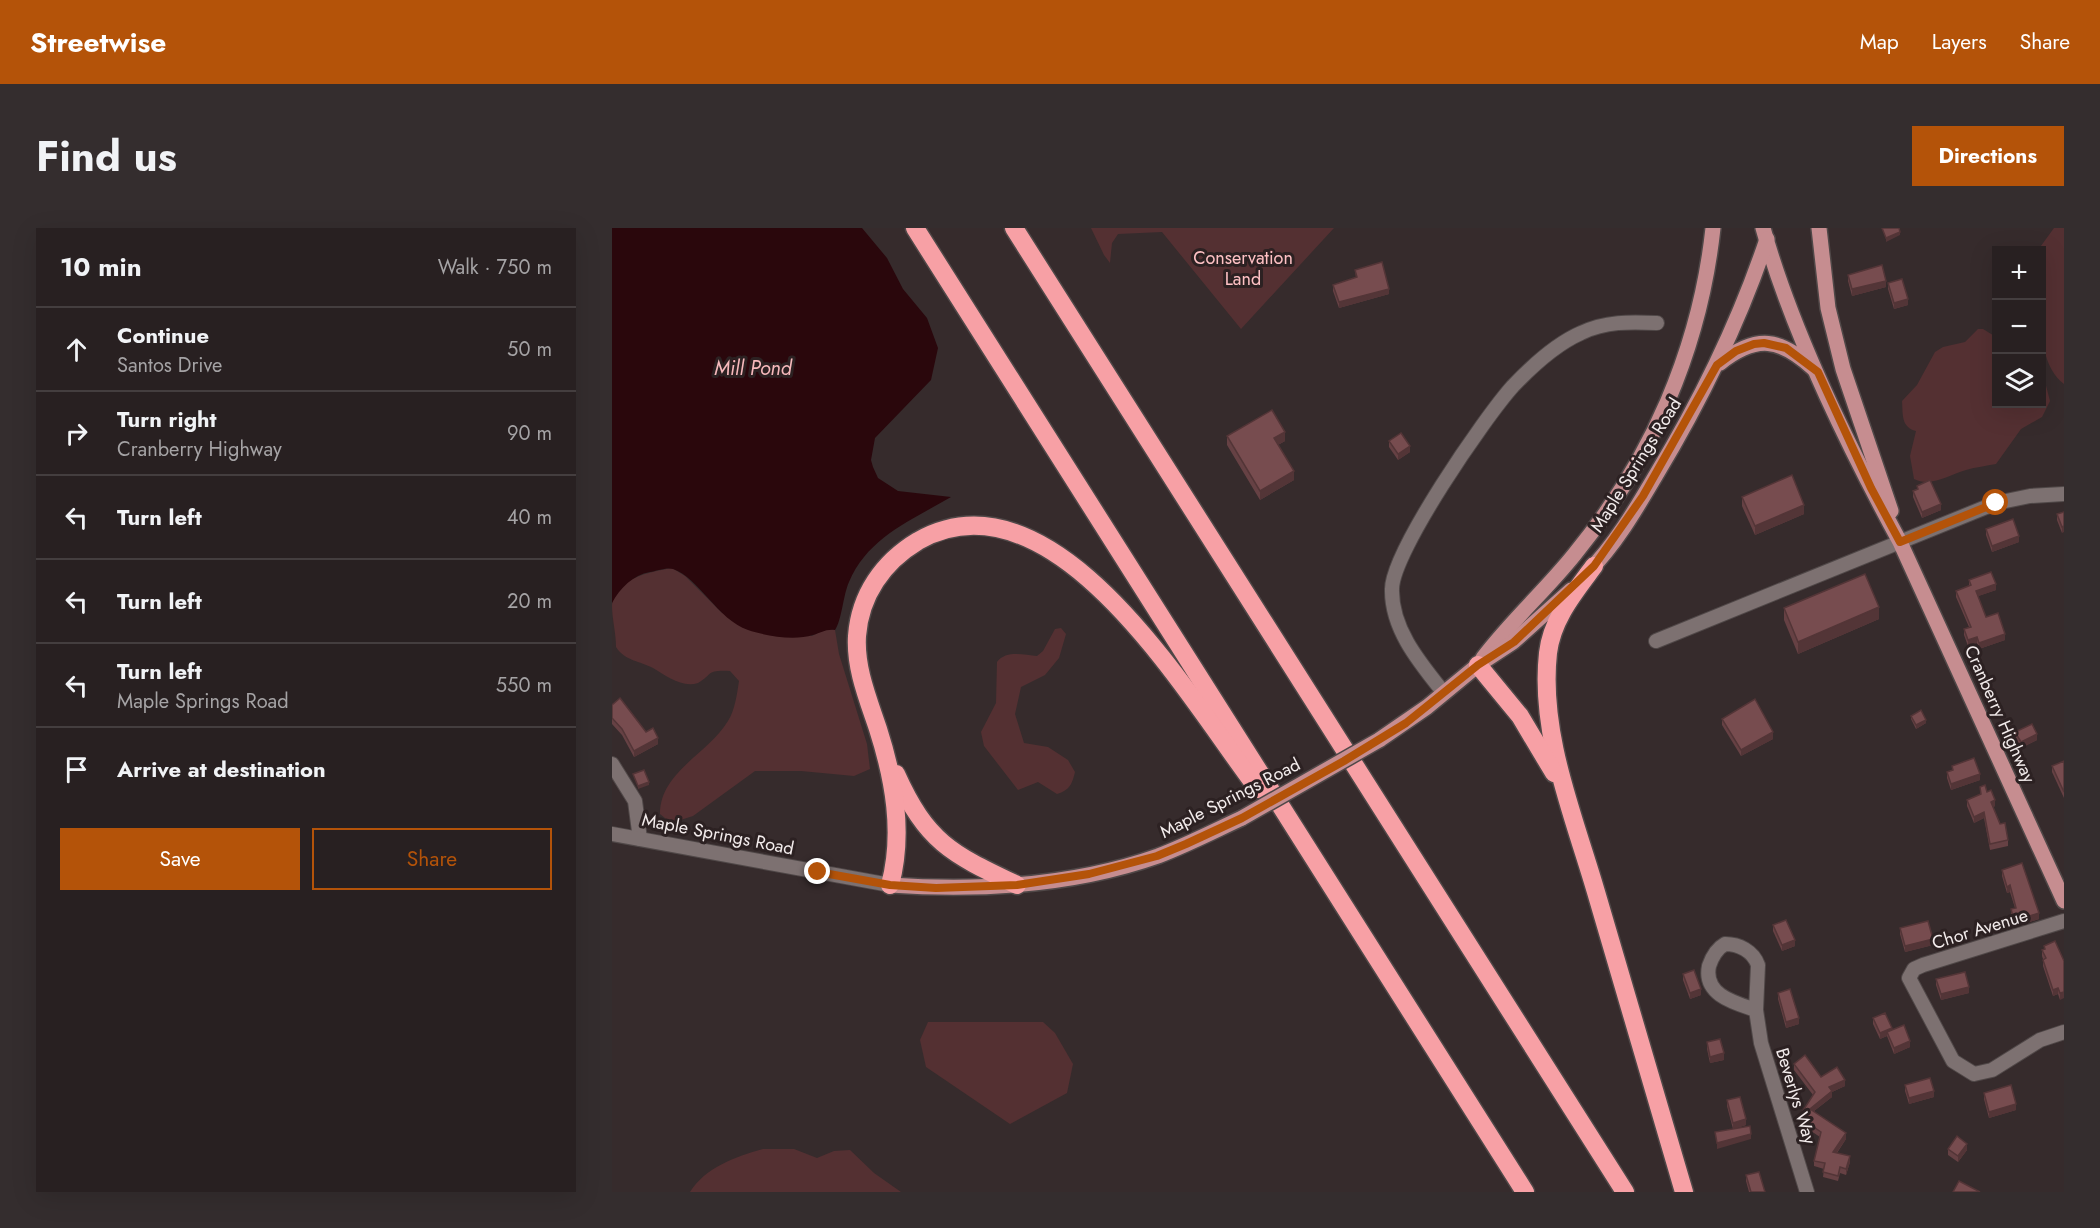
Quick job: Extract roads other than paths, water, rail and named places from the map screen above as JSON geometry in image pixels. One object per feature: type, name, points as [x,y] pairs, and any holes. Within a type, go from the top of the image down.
[{"type":"highway","points":[[915,228],[1525,1192]]},
{"type":"highway","points":[[1014,228],[1624,1192]]},
{"type":"highway","points":[[1017,885],[964,860],[937,840],[906,795],[882,742],[863,685],[857,653],[859,621],[868,592],[887,566],[925,537],[957,528],[973,526],[1003,530],[1036,542],[1068,561],[1115,603],[1186,690],[1226,748],[1322,871]]},
{"type":"highway","points":[[1594,566],[1562,611],[1549,651],[1547,684],[1550,716],[1570,807],[1684,1192]]},
{"type":"highway","points":[[1478,665],[1496,684],[1534,737],[1570,807]]},
{"type":"highway","points":[[882,742],[894,797],[898,838],[890,885]]},
{"type":"main road","name":"Maple Springs Road","points":[[1478,665],[1502,633],[1575,554],[1641,459],[1666,406],[1688,349],[1704,286],[1713,228]]},
{"type":"main road","name":"Cranberry Highway","points":[[1819,228],[1828,308],[1843,369],[1900,542]]},
{"type":"main road","name":"Maple Springs Road","points":[[890,885],[936,888],[1017,885],[1058,880],[1121,867],[1186,844],[1242,818],[1379,740],[1478,665],[1514,642],[1594,566],[1643,496],[1717,365],[1767,232]]},
{"type":"main road","name":"Cranberry Highway","points":[[1767,232],[1818,372],[1871,488],[1900,542],[2064,901]]},
{"type":"main road","points":[[1717,365],[1744,347],[1764,343],[1786,348],[1818,372]]},
{"type":"street","points":[[1444,693],[1411,647],[1394,612],[1392,580],[1409,540],[1479,430],[1513,386],[1535,365],[1568,340],[1591,328],[1615,322],[1657,323]]},
{"type":"street","points":[[1656,641],[1996,503],[2030,496],[2064,494]]},
{"type":"street","points":[[612,764],[635,801],[640,822],[640,839]]},
{"type":"street","name":"Maple Springs Road","points":[[612,834],[890,885]]},
{"type":"street","name":"Chor Avenue","points":[[2064,921],[1990,946],[1916,967],[1910,975],[1911,984],[1953,1061],[1974,1074],[1992,1070],[2040,1040],[2064,1032]]},
{"type":"street","name":"Beverlys Way","points":[[1756,1010],[1729,1001],[1710,983],[1711,961],[1718,949],[1725,944],[1746,950],[1756,959],[1759,977],[1756,1010],[1768,1071],[1807,1192]]},
{"type":"water","name":"Mill Pond","points":[[612,228],[862,228],[887,258],[903,289],[927,318],[938,348],[931,380],[875,438],[871,460],[878,478],[898,491],[951,497],[892,531],[867,553],[849,582],[835,630],[789,638],[748,630],[727,617],[691,580],[673,569],[662,569],[633,579],[623,587],[612,603]]},
{"type":"park label","name":"Conservation Land","points":[[1243,268]]}]
